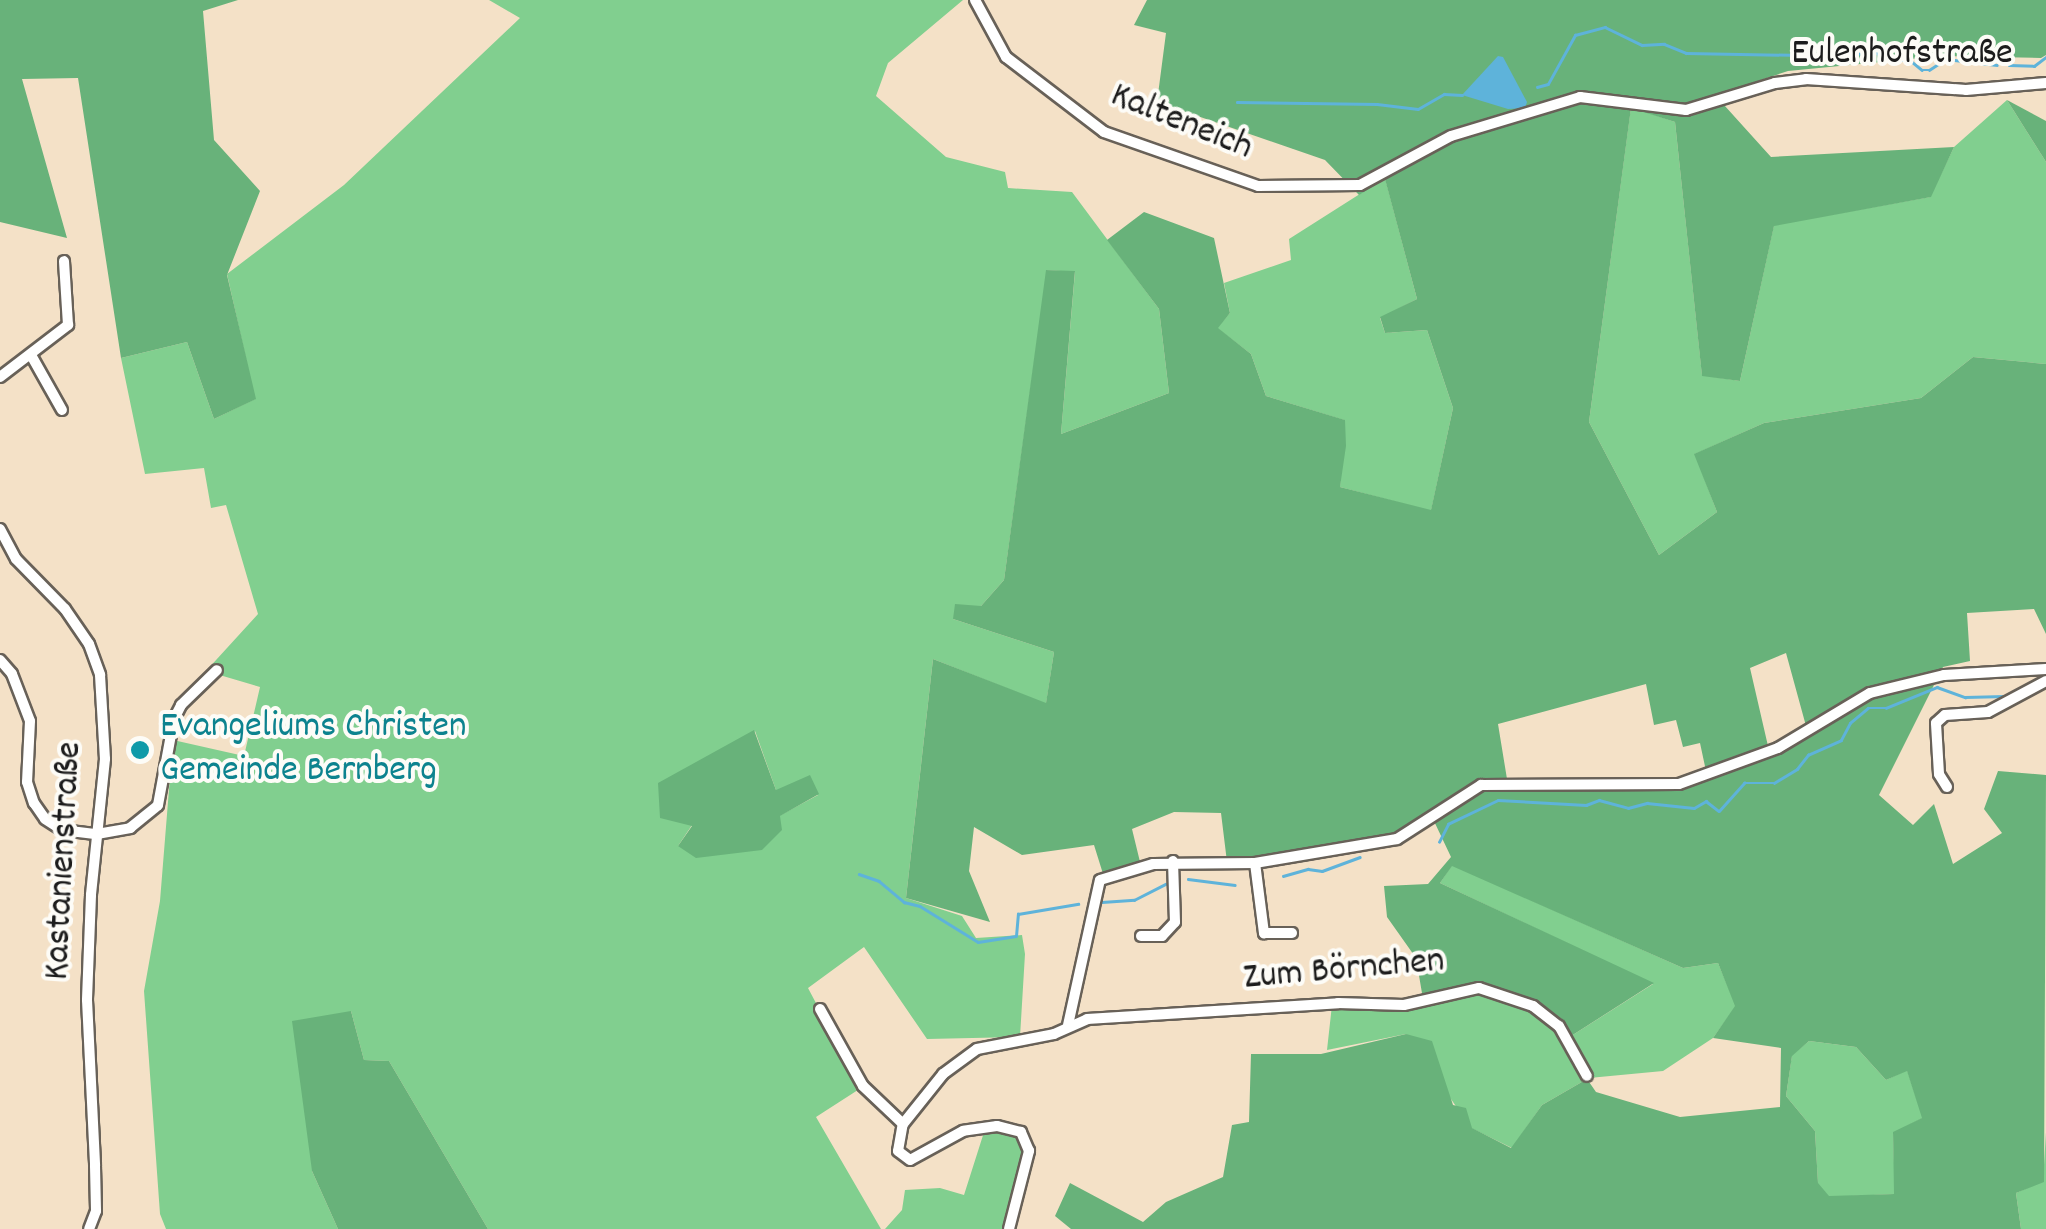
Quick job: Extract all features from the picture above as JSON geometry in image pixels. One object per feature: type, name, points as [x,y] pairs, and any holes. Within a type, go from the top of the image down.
[{"type":"street","name":"Kalteneich","points":[[975,0],[1006,57],[1104,132],[1246,184],[1360,185]]},
{"type":"street","name":"Eulenhofstraße","points":[[1360,185],[1450,136],[1580,97],[1686,110],[1775,83],[1806,79],[1966,90],[2046,83]]},
{"type":"street","points":[[0,376],[68,324],[64,261]]},
{"type":"street","points":[[31,355],[62,410]]},
{"type":"street","name":"Kastanienstraße","points":[[0,529],[16,559],[66,609],[82,632],[100,675],[106,759],[96,834],[87,1000],[96,1211],[90,1229]]},
{"type":"street","points":[[0,660],[12,674],[30,722],[27,782],[34,803],[46,820],[62,830],[96,834],[130,828],[147,819],[158,805],[174,719],[181,705],[217,670]]},
{"type":"street","points":[[1068,1025],[1100,880],[1173,861],[1254,864],[1404,837],[1480,784],[1679,784],[1778,748],[1870,693],[1944,675],[2046,669]]},
{"type":"street","points":[[1947,787],[1939,774],[1936,723],[1945,715],[1988,712],[2046,681]]},
{"type":"street","points":[[1141,936],[1162,936],[1175,922],[1173,861]]},
{"type":"street","points":[[1254,864],[1264,933],[1292,933]]},
{"type":"street","name":"Zum Börnchen","points":[[903,1124],[960,1059],[998,1043],[1054,1034],[1068,1025],[1120,1014],[1404,1004],[1479,988],[1533,1006],[1559,1026],[1587,1076]]},
{"type":"street","points":[[820,1009],[863,1086],[903,1124],[898,1151],[910,1160],[963,1131],[996,1126],[1021,1132],[1028,1150],[1009,1229]]},
{"type":"green space","points":[[0,0],[238,0],[203,11],[214,140],[260,191],[227,275],[256,399],[214,419],[187,342],[121,358],[78,78],[22,79],[67,238],[0,222]]},
{"type":"green space","points":[[489,0],[963,0],[888,63],[876,96],[946,157],[1005,172],[1008,188],[1072,192],[1159,309],[1169,393],[1061,434],[1075,272],[1047,270],[1004,580],[981,606],[953,619],[1054,652],[1046,704],[933,659],[906,898],[962,916],[976,938],[1022,935],[1025,954],[1020,1037],[927,1039],[864,947],[808,988],[861,1088],[816,1117],[881,1229],[488,1229],[389,1061],[364,1060],[351,1011],[312,1171],[338,1229],[166,1229],[160,1214],[144,991],[160,901],[173,740],[244,756],[260,687],[206,671],[258,614],[226,505],[211,508],[204,468],[145,474],[121,358],[187,342],[214,419],[255,399],[227,274],[344,185],[520,18]],"holes":[[[755,731],[776,790],[818,795],[779,816],[678,846]]]},
{"type":"green space","points":[[1147,0],[2046,0],[2046,55],[2041,58],[1942,56],[1788,71],[1715,95],[1771,157],[1954,147],[1931,197],[1774,226],[1740,381],[1702,376],[1675,122],[1631,108],[1589,422],[1659,555],[1717,512],[1694,454],[1764,423],[1921,398],[1973,357],[2046,364],[2046,634],[2034,609],[1967,613],[1970,661],[1943,667],[1879,795],[1913,825],[1934,804],[1953,864],[2002,833],[1984,809],[1998,771],[2046,775],[2044,1182],[2016,1193],[2021,1229],[1071,1229],[1055,1216],[1070,1183],[1143,1222],[1166,1202],[1223,1177],[1232,1125],[1249,1122],[1251,1054],[1321,1054],[1406,1034],[1432,1041],[1453,1105],[1466,1108],[1472,1128],[1511,1148],[1542,1105],[1587,1079],[1596,1092],[1680,1117],[1780,1107],[1781,1048],[1713,1038],[1735,1006],[1718,963],[1683,968],[1452,866],[1440,883],[1654,983],[1568,1038],[1536,1010],[1479,986],[1423,999],[1416,958],[1387,917],[1384,886],[1428,884],[1451,857],[1433,819],[1404,836],[1254,862],[1227,862],[1221,813],[1174,812],[1132,829],[1141,866],[1104,877],[1094,845],[1022,855],[974,827],[969,871],[990,922],[906,898],[933,659],[1046,703],[1054,652],[953,619],[955,604],[981,606],[1004,580],[1046,270],[1075,271],[1061,434],[1169,393],[1159,309],[1107,240],[1144,212],[1214,238],[1230,313],[1218,328],[1251,354],[1266,396],[1345,420],[1340,487],[1431,510],[1453,408],[1427,330],[1385,333],[1380,317],[1417,299],[1385,179],[1359,195],[1325,160],[1157,102],[1166,33],[1134,25]],"holes":[[[1786,653],[1806,726],[1768,746],[1750,668]],[[1646,684],[1654,725],[1676,720],[1683,747],[1700,743],[1706,771],[1678,781],[1605,785],[1507,779],[1498,724]],[[1809,1041],[1856,1047],[1886,1080],[1907,1071],[1922,1118],[1893,1132],[1894,1194],[1829,1196],[1818,1183],[1815,1131],[1786,1096],[1792,1056]]]},
{"type":"green space","points":[[2007,100],[2046,162],[2046,364],[1973,357],[1921,398],[1764,423],[1695,454],[1717,512],[1659,555],[1589,422],[1631,107],[1675,122],[1702,375],[1740,381],[1774,225],[1930,197],[1954,147]]},
{"type":"green space","points":[[2007,100],[2046,121],[2046,162]]},
{"type":"green space","points":[[1385,178],[1417,299],[1380,318],[1385,333],[1427,330],[1453,408],[1431,511],[1340,487],[1344,420],[1266,396],[1251,354],[1217,328],[1230,313],[1224,283],[1291,260],[1289,239]]},
{"type":"green space","points":[[754,730],[776,790],[810,775],[819,794],[780,816],[782,830],[762,850],[696,858],[678,846],[692,826],[660,818],[658,783]]},
{"type":"green space","points":[[1452,865],[1683,968],[1718,963],[1736,1006],[1713,1038],[1663,1071],[1589,1078],[1568,1038],[1653,984],[1440,883]]},
{"type":"green space","points":[[1479,990],[1535,1013],[1566,1039],[1587,1079],[1542,1105],[1512,1148],[1471,1128],[1406,1034],[1327,1050],[1332,1005],[1380,1006]]},
{"type":"green space","points":[[351,1011],[364,1060],[389,1061],[488,1229],[338,1229],[312,1171],[292,1021]]},
{"type":"green space","points":[[1809,1041],[1856,1047],[1886,1080],[1907,1070],[1923,1118],[1893,1133],[1895,1194],[1829,1197],[1818,1184],[1815,1131],[1786,1096],[1792,1055]]},
{"type":"green space","points":[[985,1129],[1010,1130],[1024,1148],[1015,1206],[1005,1229],[885,1229],[902,1210],[905,1190],[940,1188],[964,1195]]},
{"type":"green space","points":[[2046,1132],[2046,1229],[2021,1229],[2016,1193],[2043,1181]]},
{"type":"water","points":[[1498,56],[1503,57],[1527,102],[1525,108],[1508,109],[1462,95]]},
{"type":"waterway","points":[[1537,87],[1548,84],[1575,35],[1605,27],[1642,45],[1664,44],[1686,53],[1853,56],[1870,49],[1890,61],[1911,61],[1922,70],[1946,59],[1997,65]]},
{"type":"waterway","points":[[2009,65],[2034,66],[2046,57]]},
{"type":"waterway","points":[[1237,102],[1377,104],[1418,109],[1444,94],[1462,95]]},
{"type":"waterway","points":[[1439,842],[1448,824],[1498,800],[1586,805],[1599,800],[1628,808],[1647,803],[1694,808],[1706,801],[1719,811],[1744,783],[1774,783],[1797,769],[1808,755],[1841,740],[1850,723],[1868,708],[1886,708],[1937,687],[1965,697],[2005,696]]},
{"type":"waterway","points":[[1283,876],[1308,869],[1322,871],[1360,857]]},
{"type":"waterway","points":[[859,874],[879,881],[904,902],[920,906],[978,942],[1016,936],[1018,914],[1078,904]]},
{"type":"waterway","points":[[1188,879],[1235,885]]},
{"type":"waterway","points":[[1102,902],[1134,900],[1165,884]]},
{"type":"place","name":"Evangeliums Christen Gemeinde Bernberg","points":[[140,750]]}]
